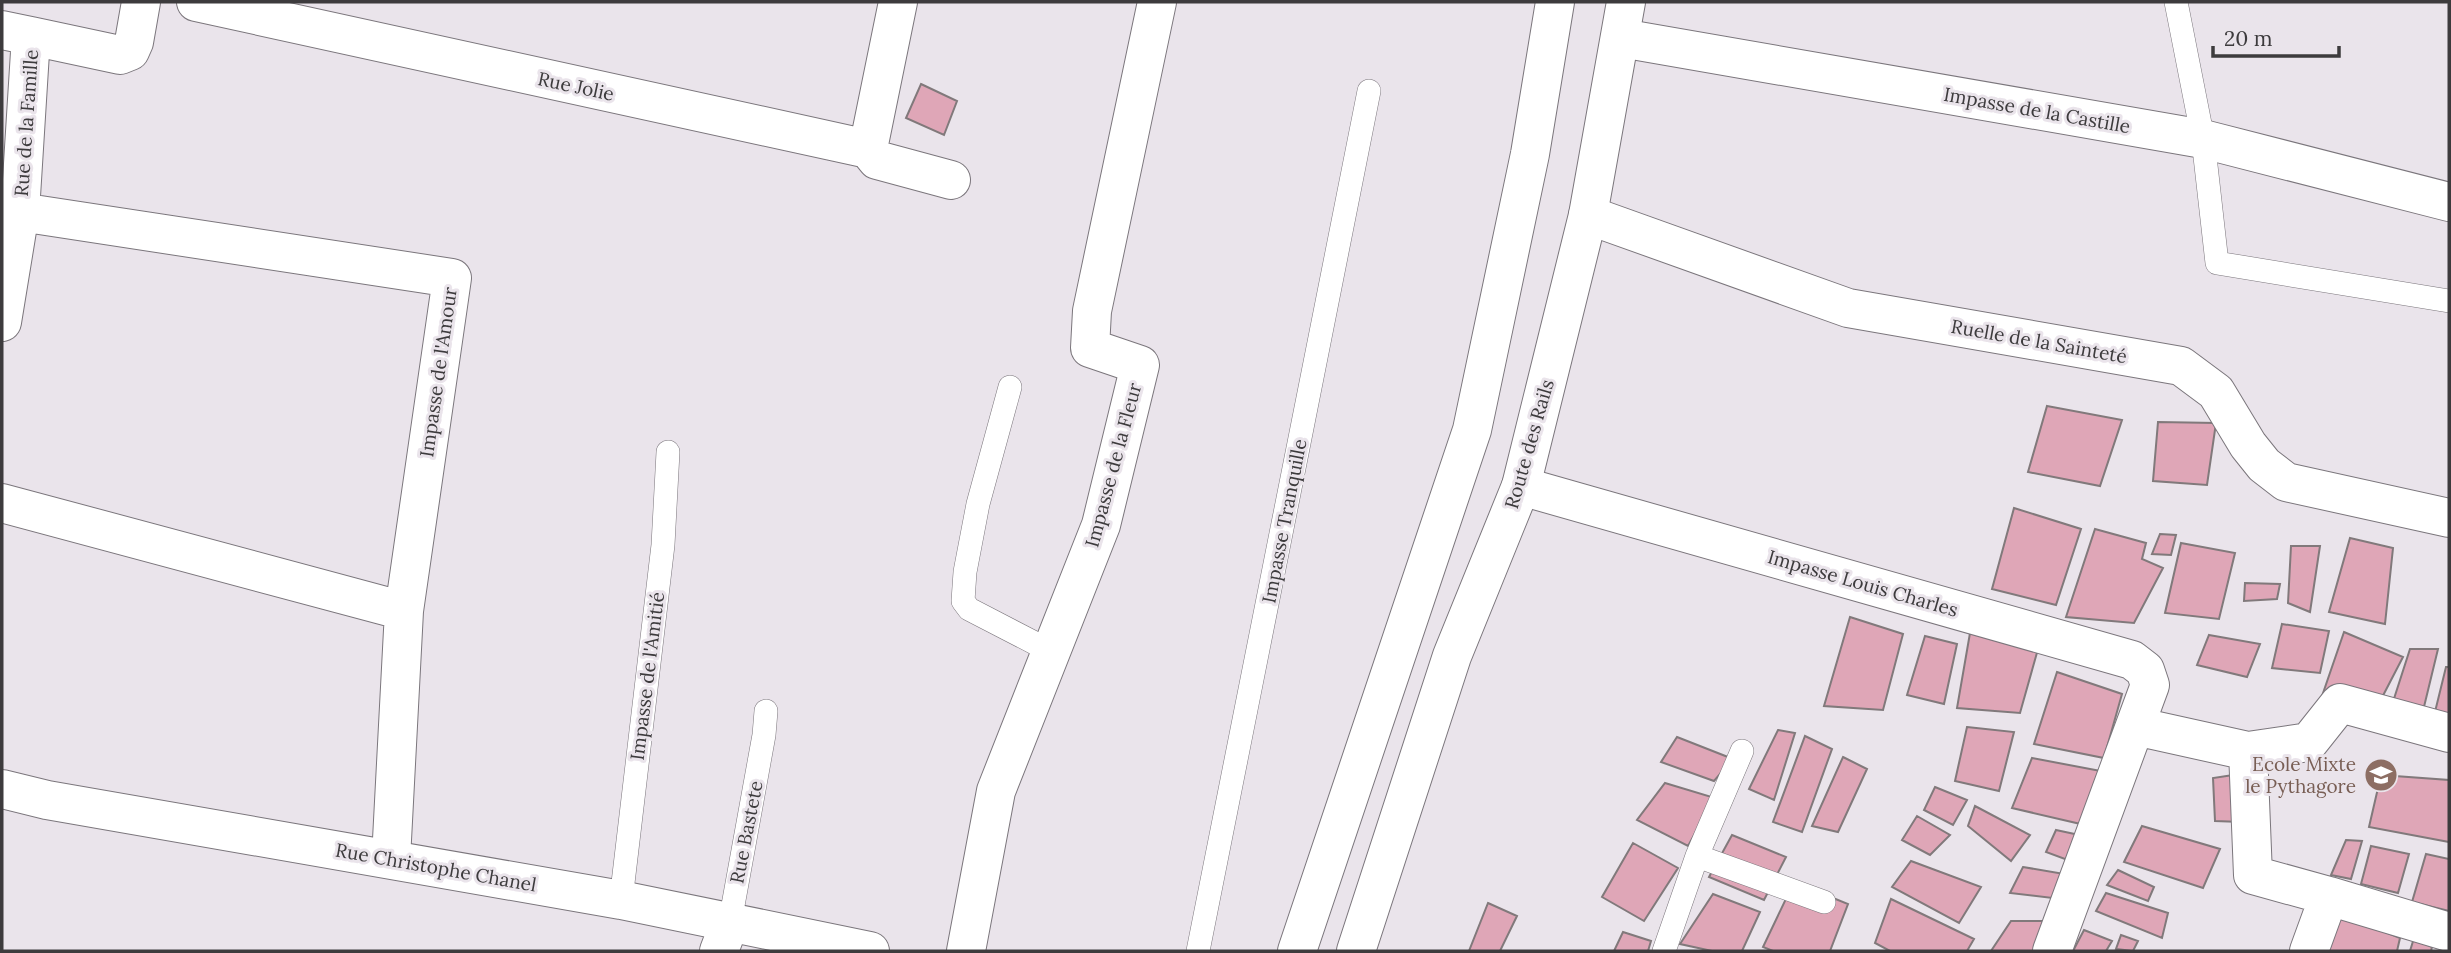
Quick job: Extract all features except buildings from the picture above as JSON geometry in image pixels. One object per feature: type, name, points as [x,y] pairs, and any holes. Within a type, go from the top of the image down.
[{"type":"street","points":[[16,33],[120,55],[130,51],[134,42],[141,2]]},
{"type":"street","name":"Rue Jolie","points":[[196,2],[868,149],[877,160],[951,180]]},
{"type":"street","points":[[868,149],[898,2]]},
{"type":"street","name":"Impasse de la Fleur","points":[[966,951],[996,790],[1101,524],[1140,365],[1090,348],[1092,311],[1157,2]]},
{"type":"street","points":[[1297,951],[1472,430],[1530,154],[1555,2]]},
{"type":"street","name":"Impasse de la Castille","points":[[1623,20],[2203,139],[2449,202]]},
{"type":"street","name":"Route des Rails","points":[[1356,951],[1451,656],[1521,486],[1588,215],[1623,20]]},
{"type":"street","name":"Rue de la Famille","points":[[2,322],[20,212],[16,33]]},
{"type":"street","name":"Impasse de l'Amour","points":[[20,212],[452,278],[404,611],[391,859]]},
{"type":"street","name":"Ruelle de la Sainteté","points":[[1588,215],[1848,309],[2181,366],[2216,392],[2263,465],[2286,482],[2449,518]]},
{"type":"street","name":"Impasse Louis Charles","points":[[1521,486],[2132,660],[2145,670],[2150,685],[2135,726]]},
{"type":"street","points":[[2,503],[404,611]]},
{"type":"street","points":[[2052,951],[2135,726],[2248,751],[2309,742],[2340,704],[2449,733]]},
{"type":"street","points":[[2248,751],[2253,876],[2449,932]]},
{"type":"street","name":"Rue Christophe Chanel","points":[[2,789],[47,800],[621,900],[724,937],[870,951]]},
{"type":"street","points":[[2309,951],[2329,896]]},
{"type":"lane","points":[[2176,2],[2203,139],[2217,263],[2449,301]]},
{"type":"lane","name":"Impasse Tranquille","points":[[1198,951],[1369,91]]},
{"type":"lane","points":[[1010,387],[978,504],[965,572],[963,601],[969,609],[1052,652]]},
{"type":"lane","name":"Impasse de l'Amitié","points":[[621,900],[663,545],[668,453]]},
{"type":"lane","name":"Rue Bastete","points":[[724,937],[764,736],[766,710]]},
{"type":"lane","points":[[1664,951],[1698,856],[1742,751]]},
{"type":"lane","points":[[1698,856],[1824,902]]},
{"type":"place","name":"Ecole Mixte le Pythagore","points":[[2381,775]]}]
